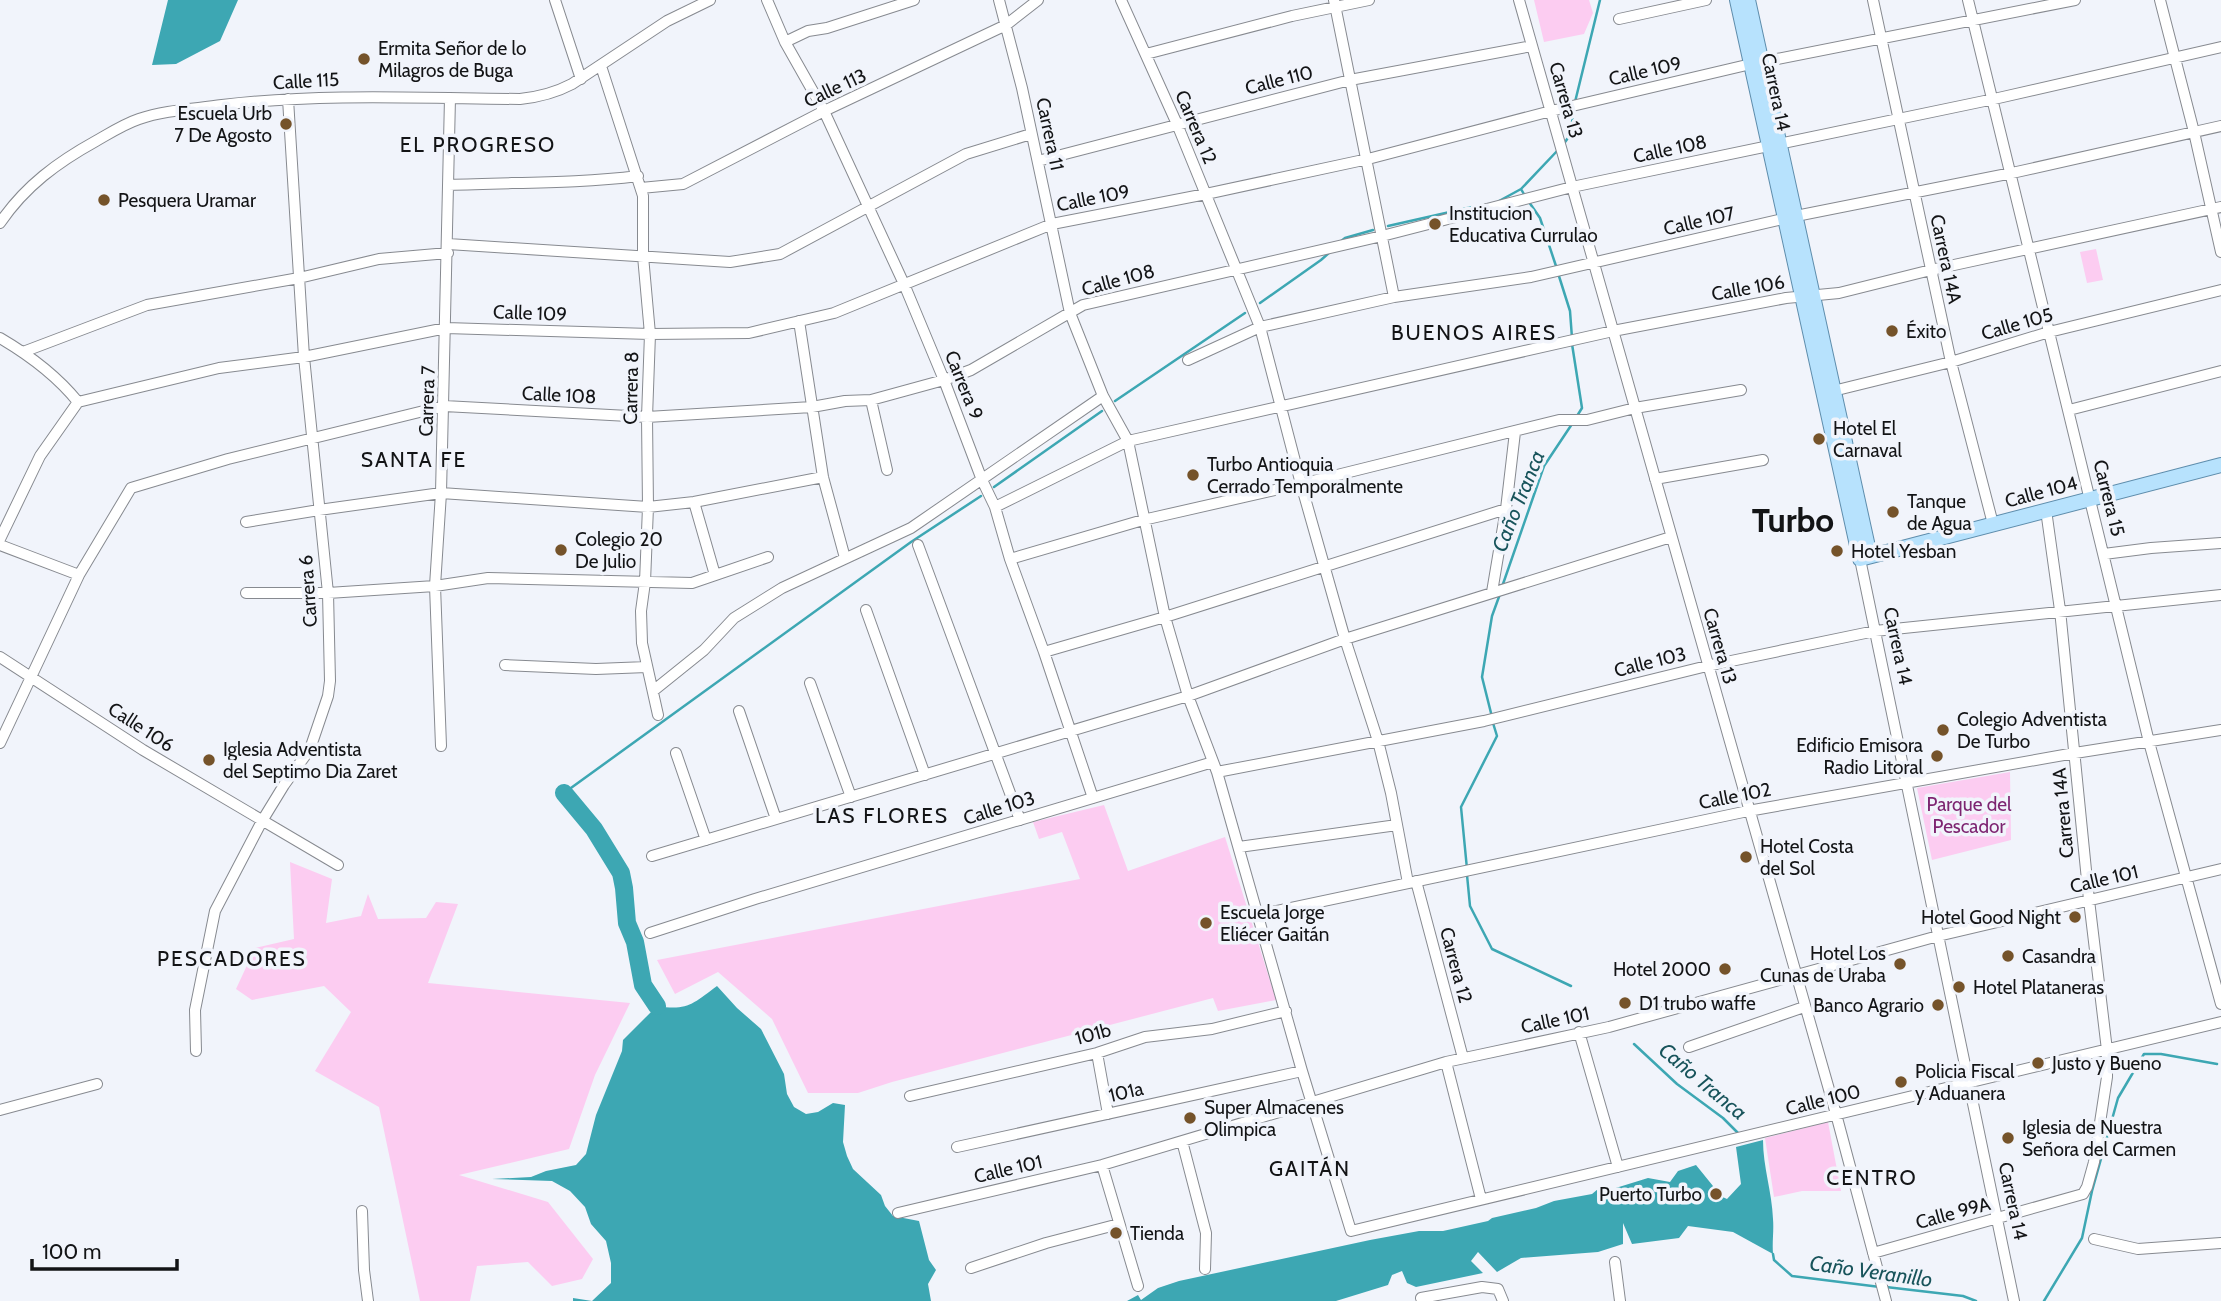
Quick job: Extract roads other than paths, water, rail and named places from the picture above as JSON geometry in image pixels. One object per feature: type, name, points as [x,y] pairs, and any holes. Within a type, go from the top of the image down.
[{"type":"main road","name":"Carrera 14","points":[[1737,0],[1756,63],[1865,557]]},
{"type":"main road","name":"Carrera 14","points":[[1748,0],[1756,63]]},
{"type":"main road","name":"Calle 104","points":[[1865,557],[2221,465]]},
{"type":"street","points":[[555,0],[581,79]]},
{"type":"street","name":"Calle 115","points":[[0,223],[26,189],[45,173],[85,147],[138,119],[178,111],[340,96],[539,97],[555,93],[581,79],[667,21],[710,0]]},
{"type":"street","name":"Carrera 9","points":[[767,0],[785,42],[824,111],[904,284],[944,380],[995,507],[1010,559],[1093,798]]},
{"type":"street","points":[[785,42],[808,31],[827,28],[914,0]]},
{"type":"street","name":"Carrera 11","points":[[999,0],[1038,161],[1070,313],[1103,396],[1128,440],[1164,617],[1188,696],[1215,767],[1351,1231]]},
{"type":"street","name":"Calle 113","points":[[449,185],[551,181],[683,184],[824,111],[1006,25],[1038,0]]},
{"type":"street","name":"Carrera 12","points":[[1121,0],[1177,124],[1260,327]]},
{"type":"street","points":[[1146,54],[1335,4],[1369,0]]},
{"type":"street","name":"Carrera 13","points":[[1519,0],[1794,975],[1836,1114],[1886,1299]]},
{"type":"street","points":[[1619,19],[1706,0]]},
{"type":"street","name":"Carrera 14A","points":[[1873,0],[1951,362],[1993,524]]},
{"type":"street","name":"Carrera 15","points":[[1968,0],[2149,742],[2221,1002]]},
{"type":"street","name":"Calle 109","points":[[78,402],[219,368],[304,357],[446,328],[650,334],[749,333],[834,313],[1052,224],[1368,159],[1551,111],[1756,63],[2075,0]]},
{"type":"street","points":[[2160,0],[2216,208],[2221,252]]},
{"type":"street","points":[[1335,4],[1394,297]]},
{"type":"street","name":"Calle 110","points":[[1038,161],[1350,80],[1532,46]]},
{"type":"street","name":"Calle 108","points":[[0,743],[79,575],[131,488],[228,459],[444,406],[647,417],[871,401],[971,370],[1083,305],[1382,236],[1572,187],[1994,99],[2221,47]]},
{"type":"street","name":"Carrera 8","points":[[601,66],[643,196],[643,256],[650,334],[648,507],[641,611],[642,643],[658,715]]},
{"type":"street","name":"Carrera 7","points":[[441,746],[435,586],[442,493],[450,98]]},
{"type":"street","name":"Carrera 6","points":[[196,1051],[195,1010],[215,911],[262,821],[310,749],[328,696],[328,593],[304,357],[288,99]]},
{"type":"street","name":"Calle 107","points":[[1188,360],[1260,327],[1394,297],[1564,270],[1791,218],[2012,173],[2221,126]]},
{"type":"street","points":[[23,352],[147,306],[448,248],[730,262],[780,254],[966,153],[1031,134]]},
{"type":"street","name":"Calle 106","points":[[995,507],[1128,440],[1613,331],[1807,296],[1839,293],[1931,270],[2216,208]]},
{"type":"street","name":"Calle 105","points":[[1828,392],[1951,362],[2049,332],[2221,290]]},
{"type":"street","points":[[799,321],[823,477],[845,558]]},
{"type":"street","points":[[1260,327],[1325,567]]},
{"type":"street","points":[[0,338],[23,352],[66,387],[78,402],[40,456],[0,539]]},
{"type":"street","points":[[2069,410],[2221,371]]},
{"type":"street","points":[[1010,559],[1143,520],[1559,421],[1587,420],[1635,408],[1741,390]]},
{"type":"street","points":[[653,691],[704,650],[734,618],[782,588],[911,528],[1103,396]]},
{"type":"street","points":[[871,401],[887,470]]},
{"type":"street","points":[[1494,591],[1515,432]]},
{"type":"street","points":[[1655,479],[1763,460]]},
{"type":"street","points":[[246,522],[442,493],[648,507],[694,502],[823,477]]},
{"type":"street","points":[[694,502],[715,575]]},
{"type":"street","points":[[1044,652],[1506,509]]},
{"type":"street","name":"Carrera 14A","points":[[2046,510],[2060,610],[2106,1050],[2107,1077],[2094,1162],[2083,1195]]},
{"type":"street","points":[[652,856],[1188,696],[1345,639],[1671,537]]},
{"type":"street","points":[[2104,554],[2221,543]]},
{"type":"street","points":[[0,545],[79,575]]},
{"type":"street","points":[[918,545],[1020,820]]},
{"type":"street","points":[[246,593],[328,593],[435,586],[488,579],[692,583],[768,557]]},
{"type":"street","name":"Carrera 14","points":[[1865,557],[1875,631],[2014,1301]]},
{"type":"street","name":"Carrera 12","points":[[1325,567],[1378,741],[1412,882],[1463,1058]]},
{"type":"street","name":"Calle 103","points":[[650,933],[1093,798],[1215,767],[1484,721],[1707,666],[1875,631],[2221,595]]},
{"type":"street","points":[[866,610],[925,775]]},
{"type":"street","name":"Calle 106","points":[[0,657],[143,750],[338,865]]},
{"type":"street","points":[[505,664],[596,669],[647,667]]},
{"type":"street","points":[[810,683],[850,797]]},
{"type":"street","points":[[739,711],[776,819]]},
{"type":"street","name":"Calle 102","points":[[1258,915],[1748,811],[2221,730]]},
{"type":"street","points":[[676,753],[706,840]]},
{"type":"street","points":[[1239,847],[1397,825]]},
{"type":"street","name":"Calle 101","points":[[898,1213],[1102,1165],[1446,1062],[1609,1027],[1938,936],[2221,869]]},
{"type":"street","points":[[1689,1047],[1804,1007]]},
{"type":"street","name":"101b","points":[[910,1096],[1097,1053],[1145,1037],[1212,1029],[1286,1011]]},
{"type":"street","name":"Calle 100","points":[[1351,1231],[2221,1022]]},
{"type":"street","points":[[1579,1032],[1618,1167]]},
{"type":"street","points":[[1097,1053],[1108,1114]]},
{"type":"street","points":[[1446,1062],[1481,1199]]},
{"type":"street","name":"101a","points":[[957,1147],[1302,1070]]},
{"type":"street","points":[[0,1110],[97,1084]]},
{"type":"street","points":[[1182,1141],[1206,1233],[1205,1269]]},
{"type":"street","points":[[1102,1165],[1138,1286]]},
{"type":"street","name":"Calle 99A","points":[[1873,1253],[2083,1195]]},
{"type":"street","points":[[362,1211],[368,1301]]},
{"type":"street","points":[[971,1268],[1046,1242],[1119,1224]]},
{"type":"street","points":[[2094,1239],[2138,1249],[2221,1243]]},
{"type":"street","points":[[1615,1262],[1620,1301]]},
{"type":"street","points":[[1421,1298],[1482,1287],[1498,1289],[1503,1301]]},
{"type":"water","points":[[168,0],[238,0],[220,41],[176,64],[152,65]]},
{"type":"water","points":[[717,986],[761,1029],[784,1074],[787,1094],[794,1107],[806,1114],[818,1112],[833,1103],[845,1105],[843,1142],[853,1169],[881,1195],[893,1216],[919,1221],[929,1260],[936,1270],[928,1284],[931,1301],[592,1301],[611,1283],[611,1263],[606,1241],[591,1224],[585,1207],[570,1191],[552,1181],[492,1179],[531,1177],[576,1165],[586,1154],[596,1115],[622,1051],[623,1040],[657,1006],[676,1008],[689,1005]]},
{"type":"water","points":[[1763,1140],[1772,1209],[1773,1254],[1733,1232],[1688,1226],[1679,1238],[1632,1244],[1623,1223],[1623,1244],[1598,1252],[1521,1258],[1497,1272],[1478,1252],[1471,1261],[1483,1273],[1416,1287],[1407,1283],[1402,1271],[1392,1275],[1388,1285],[1336,1301],[1127,1301],[1138,1295],[1141,1300],[1158,1288],[1179,1281],[1370,1240],[1419,1231],[1443,1231],[1648,1178],[1670,1182],[1678,1171],[1696,1165],[1716,1194],[1727,1199],[1741,1184],[1736,1147]]},
{"type":"waterway","name":"Caño Tranca","points":[[1575,102],[1600,0]]},
{"type":"waterway","name":"Caño Tranca","points":[[1563,145],[1570,135],[1574,109]]},
{"type":"waterway","name":"Caño Tranca","points":[[1525,196],[1521,189],[1558,150]]},
{"type":"waterway","points":[[1499,201],[1521,189]]},
{"type":"waterway","name":"Caño Tranca","points":[[1529,202],[1540,218],[1556,266]]},
{"type":"waterway","points":[[1388,226],[1472,207]]},
{"type":"waterway","points":[[1340,242],[1373,230]]},
{"type":"waterway","points":[[1260,303],[1330,252]]},
{"type":"waterway","name":"Caño Tranca","points":[[1558,273],[1570,311],[1572,338]]},
{"type":"waterway","points":[[1115,401],[1245,313]]},
{"type":"waterway","name":"Caño Tranca","points":[[1572,344],[1582,408],[1577,416]]},
{"type":"waterway","points":[[994,487],[1102,411]]},
{"type":"waterway","name":"Caño Tranca","points":[[1503,584],[1544,466],[1572,424]]},
{"type":"waterway","points":[[564,793],[911,542],[981,496]]},
{"type":"waterway","name":"Caño Tranca","points":[[1492,717],[1482,677],[1492,616],[1500,594]]},
{"type":"waterway","name":"Caño Tranca","points":[[1467,869],[1461,807],[1497,736],[1493,723]]},
{"type":"waterway","points":[[564,793],[594,829],[621,873],[627,923],[635,942],[643,985],[657,1006]]},
{"type":"waterway","name":"Caño Tranca","points":[[1467,875],[1470,906],[1492,949],[1571,986]]},
{"type":"waterway","name":"Caño Tranca","points":[[1634,1044],[1677,1084],[1723,1118],[1740,1135]]},
{"type":"waterway","name":"Caño Veranillo","points":[[2044,1301],[2082,1238],[2118,1098],[2144,1054],[2161,1054],[2217,1064]]},
{"type":"waterway","name":"Caño Veranillo","points":[[1773,1254],[1774,1260],[1792,1276],[1880,1287]]},
{"type":"waterway","name":"Caño Veranillo","points":[[1886,1287],[1963,1296],[1976,1301]]},
{"type":"place","name":"Ermita Señor de lo Milagros de Buga","points":[[364,59]]},
{"type":"place","name":"Escuela Urb 7 De Agosto","points":[[286,124]]},
{"type":"place","name":"Pesquera Uramar","points":[[104,200]]},
{"type":"place","name":"Institucion Educativa Currulao","points":[[1435,224]]},
{"type":"place","name":"Éxito","points":[[1892,331]]},
{"type":"place","name":"Hotel El Carnaval","points":[[1819,439]]},
{"type":"place","name":"Turbo Antioquia Cerrado Temporalmente","points":[[1193,475]]},
{"type":"place","name":"Tanque de Agua","points":[[1893,512]]},
{"type":"place","name":"Colegio 20 De Julio","points":[[561,550]]},
{"type":"place","name":"Hotel Yesban","points":[[1837,551]]},
{"type":"place","name":"Colegio Adventista De Turbo","points":[[1943,730]]},
{"type":"place","name":"Edificio Emisora Radio Litoral","points":[[1937,756]]},
{"type":"place","name":"Iglesia Adventista del Septimo Dia Zaret","points":[[209,760]]},
{"type":"place","name":"Hotel Costa del Sol","points":[[1746,857]]},
{"type":"place","name":"Hotel Good Night","points":[[2075,917]]},
{"type":"place","name":"Escuela Jorge Eliécer Gaitán","points":[[1206,923]]},
{"type":"place","name":"Casandra","points":[[2008,956]]},
{"type":"place","name":"Hotel Los Cunas de Uraba","points":[[1900,964]]},
{"type":"place","name":"Hotel 2000","points":[[1725,969]]},
{"type":"place","name":"Hotel Plataneras","points":[[1959,987]]},
{"type":"place","name":"D1 trubo waffe","points":[[1625,1003]]},
{"type":"place","name":"Banco Agrario","points":[[1938,1005]]},
{"type":"place","name":"Justo y Bueno","points":[[2038,1063]]},
{"type":"place","name":"Policia Fiscal y Aduanera","points":[[1901,1082]]},
{"type":"place","name":"Super Almacenes Olimpica","points":[[1190,1118]]},
{"type":"place","name":"Iglesia de Nuestra Señora del Carmen","points":[[2008,1138]]},
{"type":"place","name":"Puerto Turbo","points":[[1716,1194]]},
{"type":"place","name":"Tienda","points":[[1116,1233]]},
{"type":"district","name":"EL PROGRESO","points":[[478,144]]},
{"type":"district","name":"BUENOS AIRES","points":[[1474,332]]},
{"type":"district","name":"SANTA FE","points":[[414,459]]},
{"type":"district","name":"Turbo","points":[[1793,520]]},
{"type":"district","name":"LAS FLORES","points":[[882,815]]},
{"type":"district","name":"PESCADORES","points":[[232,958]]},
{"type":"district","name":"GAITÁN","points":[[1310,1168]]},
{"type":"district","name":"CENTRO","points":[[1872,1177]]},
{"type":"park label","name":"Parque del Pescador","points":[[1969,815]]}]
